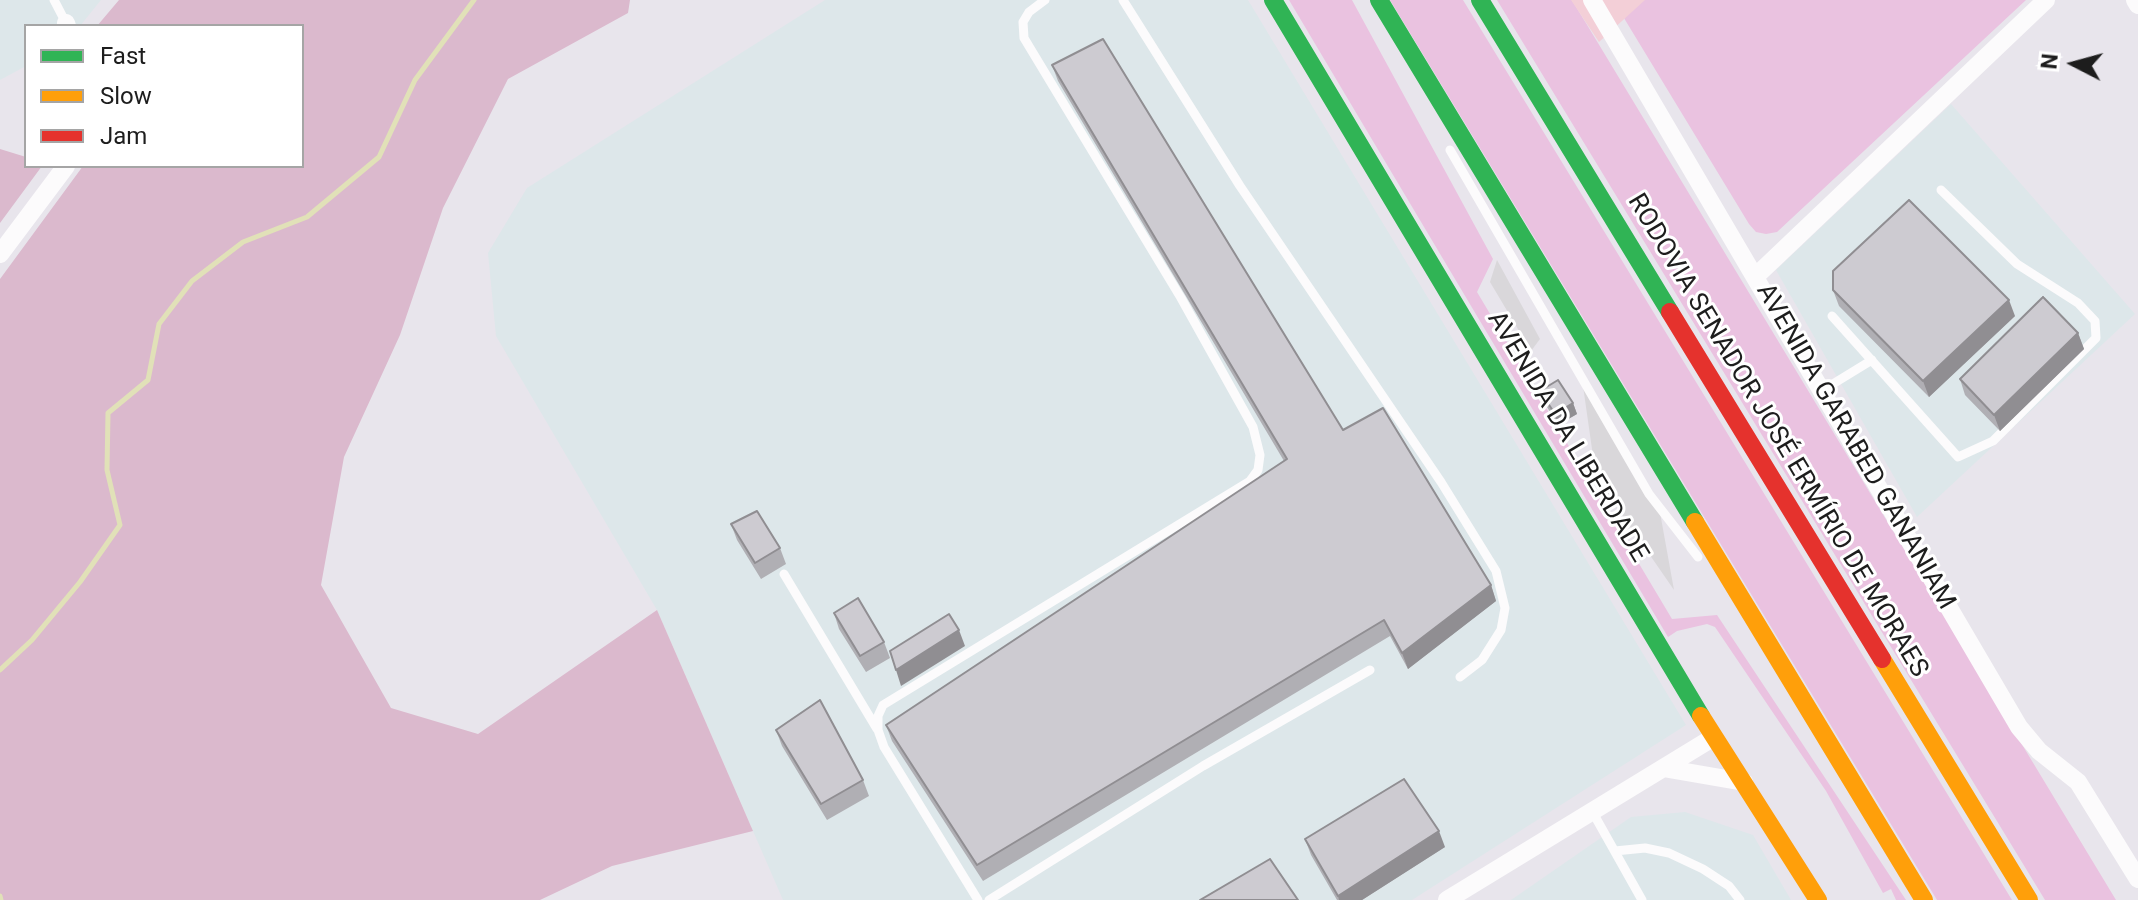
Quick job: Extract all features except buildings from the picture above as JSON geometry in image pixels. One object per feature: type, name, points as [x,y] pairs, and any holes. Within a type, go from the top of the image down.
[{"type":"main road","name":"AVENIDA DA LIBERDADE","points":[[1273,0],[1714,737],[1818,900]]},
{"type":"main road","name":"RODOVIA SENADOR JOSÉ ERMÍRIO DE MORAES","points":[[1480,0],[2029,900]]},
{"type":"main road","points":[[1373,3],[1924,900]]},
{"type":"street","name":"AVENIDA GARABED GANANIAM","points":[[1592,0],[2019,727],[2039,751],[2078,782],[2138,879]]},
{"type":"street","points":[[1756,276],[2046,0]]},
{"type":"street","points":[[0,254],[64,168]]},
{"type":"street","points":[[1447,900],[1714,737]]},
{"type":"street","points":[[1663,768],[1744,782]]},
{"type":"lane","points":[[54,0],[66,24]]},
{"type":"lane","points":[[878,730],[878,716],[883,705],[908,687],[1250,481],[1258,470],[1260,455],[1253,427],[1181,298],[1024,38],[1023,22],[1029,12],[1045,0]]},
{"type":"lane","points":[[1123,0],[1240,186],[1432,469],[1496,571],[1505,608],[1501,630],[1482,660],[1460,677]]},
{"type":"lane","points":[[1444,140],[1649,494],[1705,567]]},
{"type":"lane","points":[[1832,316],[1958,457],[1993,441],[2096,338],[2095,321],[2078,303],[2017,264],[1941,190]]},
{"type":"lane","points":[[1823,390],[1872,360]]},
{"type":"lane","points":[[784,574],[878,730],[884,747],[978,900]]},
{"type":"lane","points":[[1714,579],[1786,672]]},
{"type":"lane","points":[[989,900],[1203,766],[1370,670]]},
{"type":"lane","points":[[1592,811],[1642,900]]},
{"type":"lane","points":[[1615,851],[1645,848],[1669,853],[1729,886],[1740,900]]},
{"type":"shaded area","points":[[0,0],[101,0],[82,24],[24,24],[24,67],[0,80]]},
{"type":"shaded area","points":[[119,0],[630,0],[628,13],[508,79],[443,208],[400,335],[344,457],[321,585],[391,708],[478,734],[657,610],[753,831],[612,866],[540,900],[0,900],[0,279],[82,168],[304,168],[304,24],[99,24]]},
{"type":"shaded area","points":[[825,0],[1248,0],[1686,725],[1412,900],[783,900],[657,610],[496,336],[488,253],[527,188]]},
{"type":"shaded area","points":[[1289,0],[1352,0],[1493,259],[1477,292],[1672,619],[1717,615],[1906,900],[1896,900],[1891,889],[1883,893],[1826,791],[1715,627],[1707,624],[1677,631],[1668,637]]},
{"type":"shaded area","points":[[1390,0],[1463,0],[2012,900],[1937,900]]},
{"type":"shaded area","points":[[1497,0],[1572,0],[2116,900],[2045,900]]},
{"type":"shaded area","points":[[1571,0],[1645,0],[1599,42]]},
{"type":"shaded area","points":[[1613,0],[2026,0],[1777,232],[1766,234],[1756,232],[1749,224]]},
{"type":"shaded area","points":[[1951,104],[2135,314],[1917,517],[1776,270]]},
{"type":"shaded area","points":[[0,149],[24,156],[24,168],[41,168],[0,223]]},
{"type":"shaded area","points":[[1497,260],[1540,339],[1531,351],[1490,282]]},
{"type":"shaded area","points":[[1582,379],[1659,507],[1674,590],[1596,477]]},
{"type":"shaded area","points":[[1685,812],[1753,835],[1791,900],[1511,900],[1631,817]]},
{"type":"waterway","points":[[0,670],[32,640],[80,582],[120,525],[107,470],[108,413],[148,380],[159,324],[192,281],[243,242],[307,217],[379,157],[415,80],[474,0]]},
{"type":"waterway","points":[[0,896],[1,900]]},
{"type":"traffic: fast","points":[[1273,0],[1701,716]]},
{"type":"traffic: fast","points":[[1379,0],[1695,522]]},
{"type":"traffic: fast","points":[[1480,0],[1670,312]]},
{"type":"traffic: slow","points":[[1695,522],[1924,900]]},
{"type":"traffic: slow","points":[[1882,659],[2029,900]]},
{"type":"traffic: slow","points":[[1701,716],[1818,900]]},
{"type":"traffic: jam","points":[[1670,312],[1882,659]]}]
